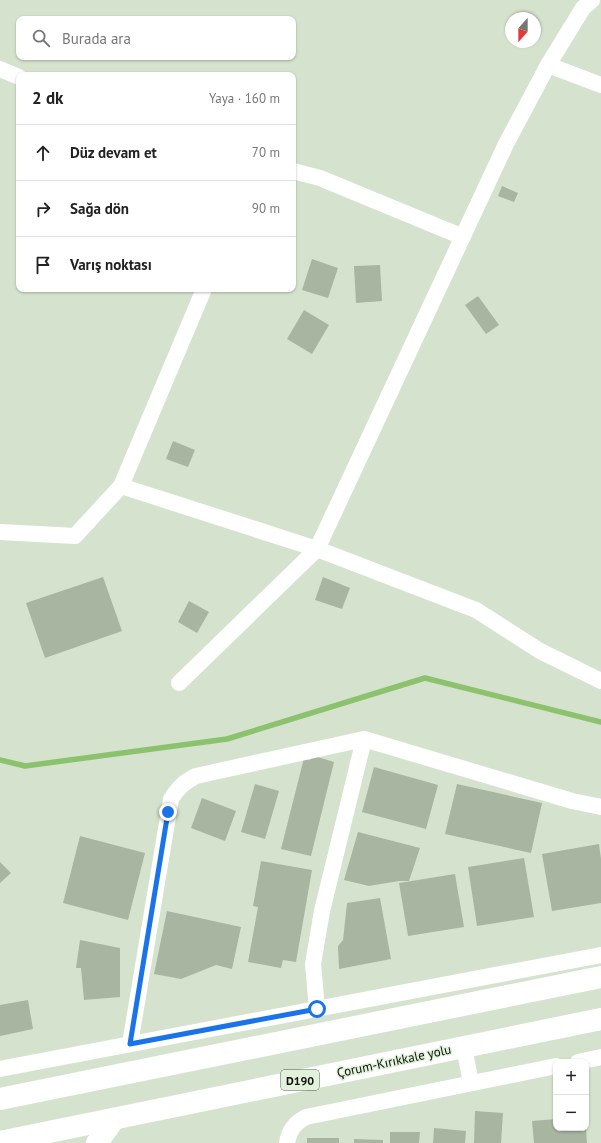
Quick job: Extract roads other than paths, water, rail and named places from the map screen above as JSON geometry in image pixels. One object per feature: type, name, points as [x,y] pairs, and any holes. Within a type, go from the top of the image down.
[{"type":"main road","points":[[0,1099],[601,977]]},
{"type":"main road","name":"Çorum-Kırıkkale yolu","points":[[0,1142],[601,1019]]},
{"type":"main road","points":[[96,1143],[114,1119]]},
{"type":"street","points":[[179,683],[318,550],[506,144],[548,65],[586,3]]},
{"type":"street","points":[[548,65],[601,85]]},
{"type":"street","points":[[0,69],[16,76]]},
{"type":"street","points":[[296,172],[320,178],[463,237]]},
{"type":"street","points":[[0,532],[75,536],[121,486],[203,292]]},
{"type":"street","points":[[121,486],[318,550],[476,610],[540,651],[601,681]]},
{"type":"street","points":[[317,1009],[313,964],[314,956],[322,911],[364,739]]},
{"type":"street","points":[[130,1044],[168,812],[171,799],[177,788],[184,782],[196,776],[364,739],[572,801],[601,807]]},
{"type":"street","points":[[0,1069],[601,955]]},
{"type":"street","points":[[464,1047],[471,1083]]},
{"type":"street","points":[[589,1060],[601,1057]]},
{"type":"street","points":[[287,1143],[290,1130],[295,1124],[306,1117],[553,1067]]},
{"type":"waterway","points":[[0,760],[25,766],[227,739],[425,678],[601,722]]}]
